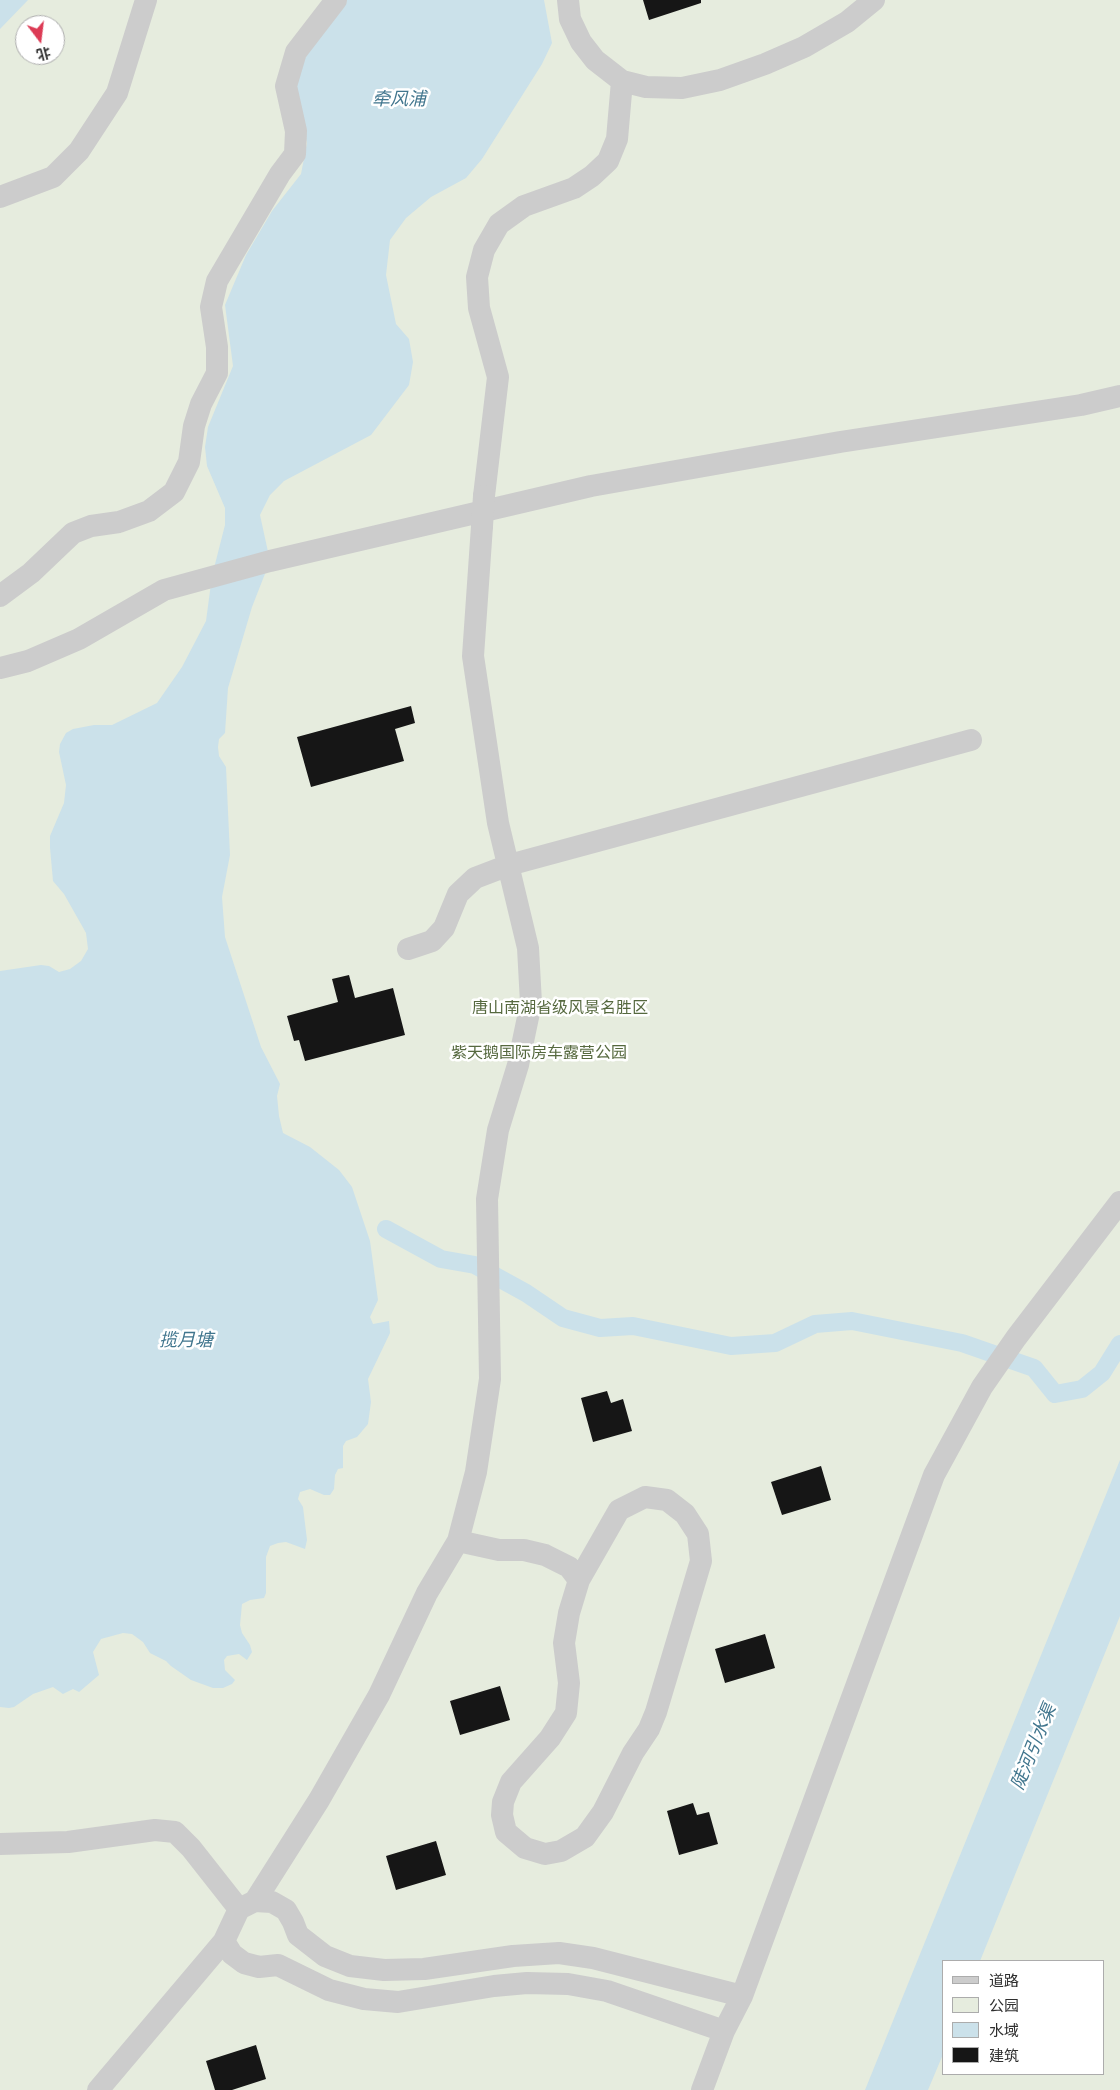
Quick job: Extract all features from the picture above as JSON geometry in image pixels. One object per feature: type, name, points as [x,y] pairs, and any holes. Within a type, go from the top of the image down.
[{"type":"street","points":[[0,196],[53,177],[79,151],[117,93],[146,0]]},
{"type":"street","points":[[0,596],[31,573],[73,533],[92,526],[119,522],[149,511],[174,492],[189,462],[194,426],[200,404],[217,373],[217,347],[210,306],[217,281],[280,174],[295,154],[296,131],[286,86],[296,52],[336,0]]},
{"type":"street","points":[[568,0],[570,19],[581,42],[596,60],[622,81],[646,87],[682,88],[720,80],[765,64],[804,47],[846,22],[874,0]]},
{"type":"street","points":[[98,2090],[224,1940],[319,1800],[370,1711],[427,1593],[458,1541],[476,1472],[490,1379],[487,1199],[498,1130],[518,1065],[531,1002],[528,948],[498,823],[473,656],[484,496],[498,377],[479,308],[477,277],[484,250],[499,224],[524,206],[574,188],[592,176],[608,161],[617,139],[622,81]]},
{"type":"street","points":[[0,668],[28,661],[79,639],[164,590],[212,576],[591,486],[840,442],[1081,405],[1120,396]]},
{"type":"street","points":[[408,950],[432,941],[444,928],[458,894],[475,878],[508,865],[971,740]]},
{"type":"street","points":[[702,2090],[724,2031],[742,1996],[934,1474],[982,1387],[1016,1338],[1120,1202]]},
{"type":"street","points":[[645,1497],[667,1500],[685,1514],[698,1534],[701,1561],[656,1712],[649,1729],[633,1753],[603,1812],[585,1838],[562,1851],[545,1854],[525,1848],[506,1832],[502,1815],[503,1802],[511,1782],[550,1738],[566,1712],[569,1683],[564,1643],[569,1613],[579,1580],[619,1510],[645,1497]]},
{"type":"street","points":[[458,1541],[499,1550],[524,1550],[545,1555],[569,1567],[579,1580]]},
{"type":"street","points":[[0,1844],[68,1842],[156,1830],[175,1832],[247,1905]]},
{"type":"street","points":[[247,1905],[272,1902],[286,1910],[298,1935],[325,1956],[350,1966],[384,1970],[424,1968],[513,1956],[559,1953],[593,1958],[742,1996]]},
{"type":"street","points":[[224,1940],[232,1954],[244,1963],[259,1967],[278,1965],[288,1958],[295,1949],[298,1935]]},
{"type":"street","points":[[278,1965],[329,1990],[364,1999],[398,2002],[494,1986],[527,1983],[568,1984],[607,1991],[724,2031]]},
{"type":"green space","name":"紫天鹅国际房车露营公园","points":[[0,0],[1120,0],[1120,2090],[0,2090]]},
{"type":"water","points":[[0,0],[28,0],[0,29]]},
{"type":"water","name":"揽月塘","points":[[347,0],[544,0],[552,43],[542,64],[482,159],[466,178],[431,197],[406,218],[390,240],[386,275],[396,324],[409,339],[413,362],[409,385],[371,435],[284,481],[270,495],[260,515],[270,561],[252,607],[228,688],[225,733],[219,739],[219,756],[226,767],[230,855],[222,897],[225,937],[261,1047],[280,1084],[277,1096],[283,1133],[310,1147],[339,1170],[352,1187],[370,1241],[378,1300],[370,1317],[373,1324],[389,1321],[390,1333],[368,1379],[371,1402],[368,1424],[357,1437],[346,1441],[343,1446],[343,1468],[338,1469],[335,1475],[334,1489],[330,1495],[324,1495],[310,1489],[300,1492],[298,1499],[303,1507],[307,1540],[305,1549],[286,1542],[270,1546],[266,1557],[266,1593],[264,1598],[250,1600],[242,1604],[240,1625],[252,1652],[247,1660],[239,1654],[227,1656],[224,1660],[225,1670],[235,1680],[232,1684],[223,1688],[213,1688],[191,1680],[166,1661],[150,1653],[143,1642],[132,1634],[123,1633],[101,1639],[93,1652],[99,1675],[79,1692],[73,1689],[63,1694],[53,1687],[33,1694],[14,1707],[0,1707],[0,971],[41,965],[49,966],[59,972],[70,969],[81,961],[88,949],[86,933],[64,894],[53,881],[50,836],[64,803],[66,785],[59,752],[60,744],[66,733],[73,729],[94,725],[112,725],[157,703],[182,667],[206,621],[212,576],[225,525],[225,508],[207,466],[205,447],[208,427],[233,366],[225,305],[246,255],[272,211],[301,174],[307,143],[295,92],[297,74],[316,37]]},
{"type":"water","name":"陡河引水渠","points":[[1120,1460],[1120,1616],[980,1960],[942,1960],[942,2057],[928,2090],[865,2090]]},
{"type":"building","points":[[643,0],[701,0],[701,3],[649,20]]},
{"type":"building","points":[[411,706],[415,723],[395,729],[404,761],[311,787],[297,737]]},
{"type":"building","points":[[349,975],[355,998],[393,988],[405,1035],[305,1061],[299,1040],[294,1041],[287,1016],[338,1002],[332,979]]},
{"type":"building","points":[[607,1391],[611,1403],[623,1399],[632,1431],[593,1442],[581,1398]]},
{"type":"building","points":[[821,1466],[831,1500],[782,1515],[771,1482]]},
{"type":"building","points":[[765,1634],[775,1668],[725,1683],[715,1649]]},
{"type":"building","points":[[500,1686],[510,1720],[460,1735],[450,1701]]},
{"type":"building","points":[[693,1803],[697,1815],[709,1812],[718,1844],[679,1855],[667,1811]]},
{"type":"building","points":[[436,1841],[446,1875],[396,1890],[386,1856]]},
{"type":"building","points":[[256,2045],[266,2079],[232,2090],[215,2090],[206,2061]]},
{"type":"waterway","points":[[386,1229],[441,1259],[475,1265],[526,1293],[563,1318],[600,1328],[633,1326],[731,1346],[775,1343],[815,1324],[852,1321],[962,1343],[1034,1368],[1055,1394],[1082,1389],[1102,1373],[1120,1344]]},
{"type":"water label","name":"牵风浦","points":[[399,100]]},
{"type":"park label","name":"唐山南湖省级风景名胜区","points":[[560,1008]]}]
